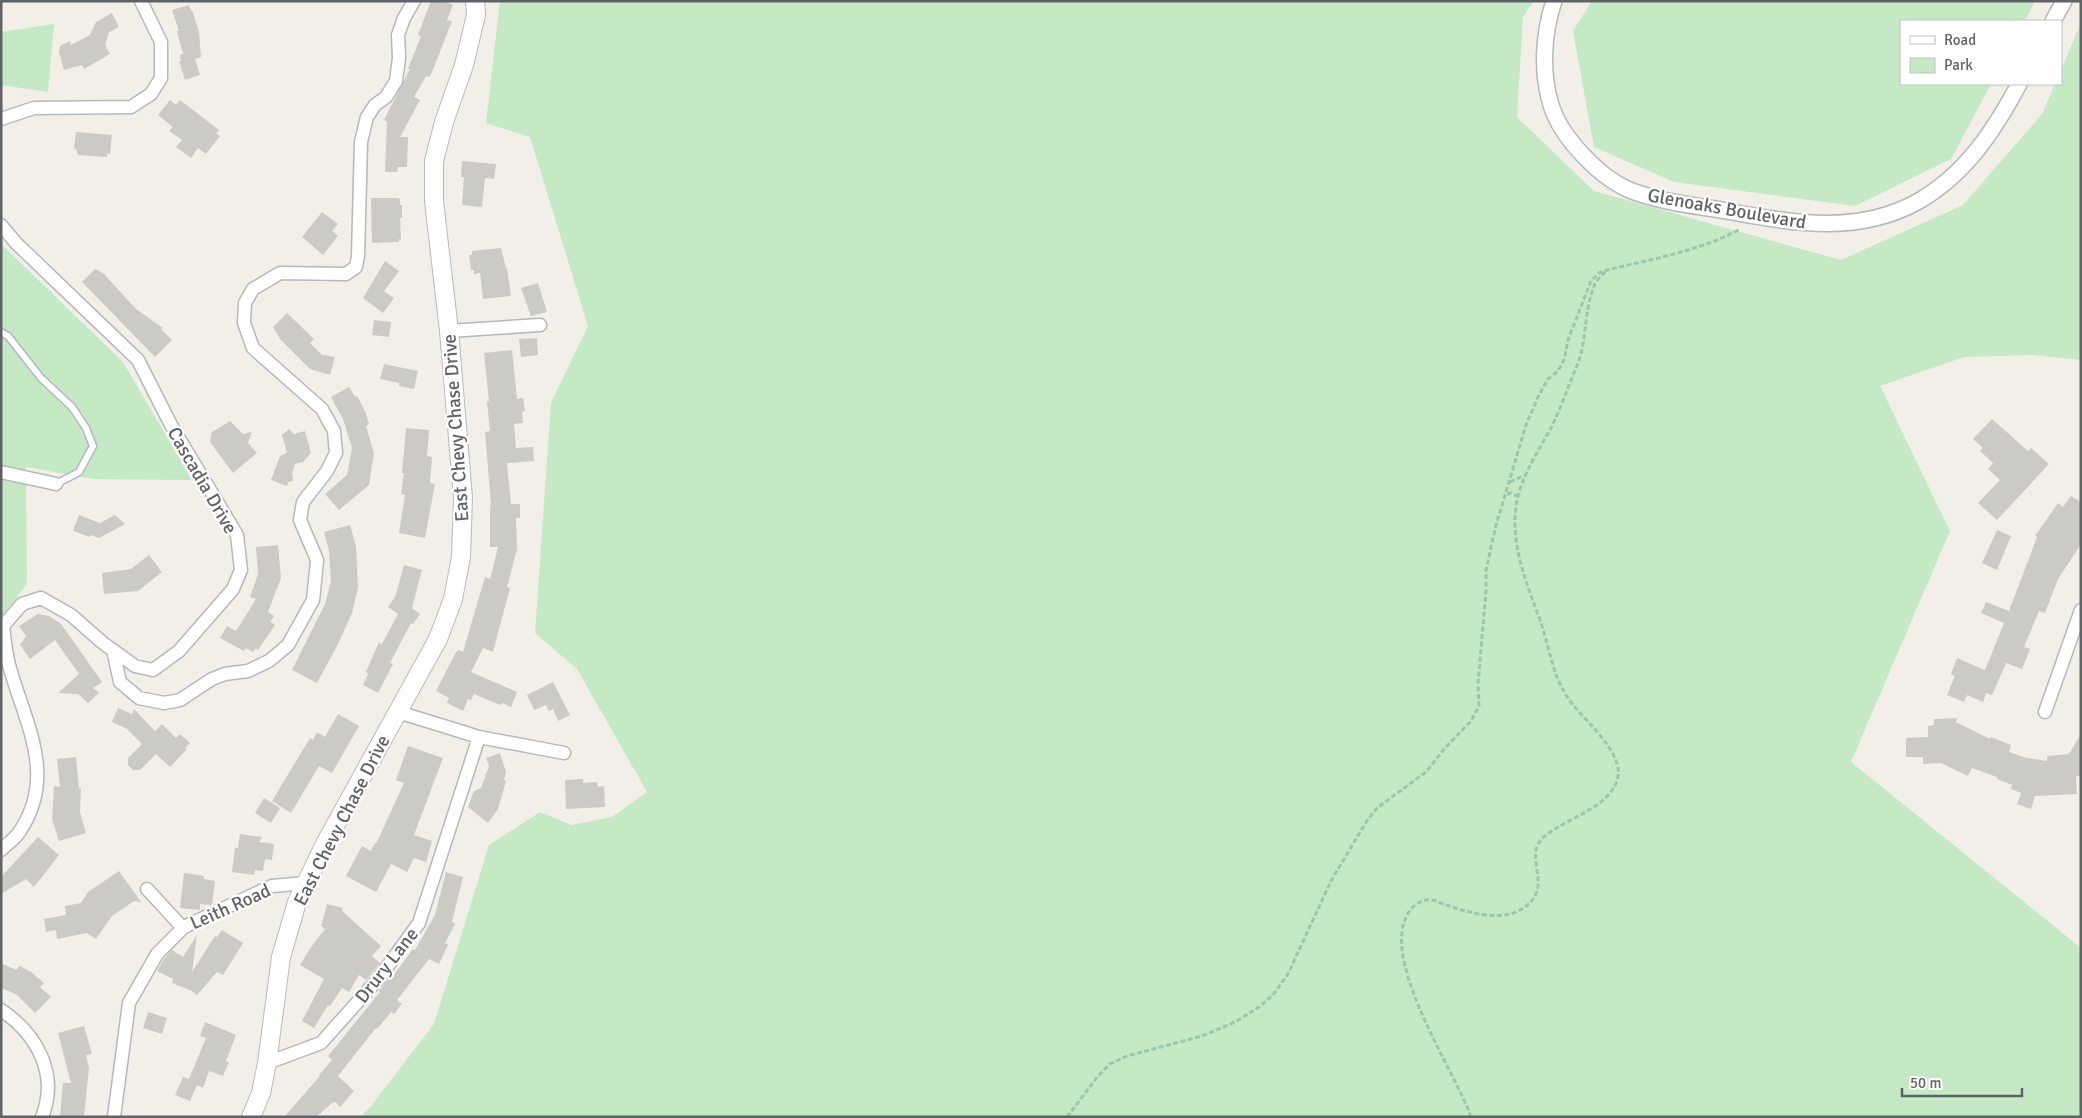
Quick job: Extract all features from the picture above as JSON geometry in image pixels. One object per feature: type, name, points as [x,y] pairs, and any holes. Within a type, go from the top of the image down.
[{"type":"main road","name":"East Chevy Chase Drive","points":[[250,1117],[261,1092],[267,1064],[281,957],[289,927],[305,883],[438,639],[453,599],[461,557],[463,498],[449,330],[434,201],[434,161],[444,122],[464,65],[476,15],[475,1]]},
{"type":"street","points":[[1,119],[34,108],[131,107],[151,94],[161,78],[161,42],[141,1]]},
{"type":"street","points":[[113,650],[120,682],[139,698],[164,703],[180,700],[212,679],[225,674],[248,671],[269,661],[288,645],[313,600],[317,560],[300,520],[303,502],[327,471],[336,453],[334,431],[322,409],[254,348],[244,324],[246,303],[253,289],[280,273],[346,274],[356,267],[358,256],[361,142],[367,117],[375,105],[386,97],[396,81],[399,58],[398,34],[404,18],[414,1]]},
{"type":"street","name":"Glenoaks Boulevard","points":[[1554,1],[1548,19],[1544,46],[1551,106],[1563,129],[1581,154],[1603,174],[1632,191],[1666,200],[1761,218],[1816,224],[1854,223],[1887,215],[1916,203],[1945,185],[1968,163],[1989,135],[2018,85]]},
{"type":"street","points":[[2054,20],[2064,1]]},
{"type":"street","name":"Cascadia Drive","points":[[1,225],[16,243],[138,360],[171,425],[237,535],[241,570],[233,589],[179,651],[153,670],[135,666],[71,615],[42,598],[22,604],[3,626],[10,670],[31,729],[39,777],[33,805],[20,832],[1,850]]},
{"type":"street","points":[[449,330],[540,325]]},
{"type":"street","points":[[1,472],[56,484]]},
{"type":"street","points":[[2045,712],[2081,610]]},
{"type":"street","points":[[398,712],[480,737],[564,753]]},
{"type":"street","name":"Drury Lane","points":[[267,1064],[321,1043],[378,978],[419,923],[480,737]]},
{"type":"street","name":"Leith Road","points":[[114,1117],[129,1003],[157,954],[183,928],[272,886],[305,883]]},
{"type":"street","points":[[147,889],[183,928]]},
{"type":"street","points":[[1,1010],[28,1032],[40,1050],[48,1093],[42,1117]]},
{"type":"lane","points":[[1,332],[8,336],[41,378],[72,407],[86,428],[93,446],[79,472],[56,484]]},
{"type":"path","points":[[1067,1117],[1098,1076],[1110,1064],[1134,1054],[1202,1036],[1235,1022],[1259,1007],[1273,995],[1288,974],[1331,881],[1366,822],[1377,808],[1426,772],[1445,748],[1471,721],[1479,706],[1478,684],[1486,570],[1496,525],[1507,494],[1526,425],[1548,379],[1558,371],[1564,360],[1568,340],[1591,281],[1599,273],[1607,270],[1728,236],[1761,218]]},
{"type":"path","points":[[1471,1117],[1410,988],[1404,963],[1402,927],[1408,913],[1418,903],[1430,900],[1481,914],[1500,915],[1518,912],[1531,902],[1538,891],[1536,849],[1543,837],[1604,800],[1614,787],[1618,775],[1614,758],[1600,734],[1583,717],[1556,680],[1542,628],[1521,567],[1515,519],[1525,475],[1552,426],[1577,366],[1584,342],[1588,312],[1595,283],[1607,270]]},
{"type":"path","points":[[1510,482],[1525,475]]},
{"type":"path","points":[[1507,494],[1511,493],[1519,497]]},
{"type":"green space","points":[[500,1],[1534,1],[1523,17],[1517,117],[1594,191],[1841,260],[1963,205],[2042,114],[2055,85],[2062,85],[2062,68],[2081,23],[2081,360],[2032,355],[1964,357],[1880,386],[1950,531],[1851,762],[2081,948],[2081,1117],[360,1117],[371,1106],[434,1024],[489,845],[540,812],[571,825],[612,817],[647,792],[577,669],[535,633],[551,403],[588,326],[530,137],[486,123]]},
{"type":"green space","points":[[1592,1],[2035,1],[2026,20],[1900,20],[1900,85],[1990,85],[1951,159],[1855,206],[1674,182],[1594,147],[1573,31]]},
{"type":"green space","points":[[54,24],[48,92],[1,85],[1,32]]},
{"type":"green space","points":[[1,244],[123,362],[192,480],[94,479],[26,467],[27,584],[1,617]]},
{"type":"building","points":[[431,1],[444,1],[453,5],[447,20],[452,21],[430,77],[426,76],[414,97],[420,100],[400,137],[408,137],[407,167],[398,167],[397,172],[385,172],[387,122],[384,120],[410,69],[408,69],[421,36],[418,35]]},
{"type":"building","points":[[189,5],[199,32],[201,57],[195,59],[200,75],[185,80],[179,61],[181,61],[180,55],[183,54],[177,31],[179,31],[172,10]]},
{"type":"building","points":[[112,13],[119,27],[109,32],[105,45],[110,54],[84,69],[82,65],[64,70],[59,52],[60,46],[70,41],[71,45],[90,35],[96,22]]},
{"type":"building","points":[[170,100],[176,105],[180,100],[219,130],[216,133],[220,136],[206,154],[198,148],[191,158],[176,147],[182,140],[169,131],[173,127],[158,115]]},
{"type":"building","points":[[76,132],[112,135],[110,154],[107,154],[107,157],[78,155],[76,149],[74,149]]},
{"type":"building","points":[[462,161],[496,164],[494,179],[485,178],[482,207],[462,205],[464,177],[461,177]]},
{"type":"building","points":[[371,198],[400,199],[402,218],[400,218],[401,240],[399,239],[399,242],[372,243]]},
{"type":"building","points":[[322,212],[338,224],[332,231],[338,236],[323,255],[302,237]]},
{"type":"building","points":[[501,248],[507,268],[511,296],[483,299],[480,273],[474,274],[474,270],[471,270],[469,255],[472,255],[472,251]]},
{"type":"building","points":[[385,261],[399,271],[384,291],[394,298],[383,313],[363,298]]},
{"type":"building","points":[[95,269],[104,274],[136,309],[163,328],[161,329],[172,340],[155,357],[82,282]]},
{"type":"building","points":[[538,283],[547,312],[531,316],[521,288]]},
{"type":"building","points":[[287,313],[314,339],[310,343],[322,355],[335,357],[330,375],[310,369],[280,339],[273,327]]},
{"type":"building","points":[[374,320],[391,322],[389,337],[372,335]]},
{"type":"building","points":[[537,338],[538,355],[521,357],[519,339]]},
{"type":"building","points":[[512,350],[517,399],[523,398],[525,411],[522,412],[523,423],[514,424],[516,448],[533,447],[534,461],[507,463],[511,504],[520,504],[520,518],[516,518],[517,549],[507,587],[510,588],[493,652],[483,648],[471,672],[517,692],[511,707],[502,703],[500,705],[474,694],[471,700],[468,699],[463,711],[447,703],[449,698],[436,691],[456,652],[459,650],[463,652],[485,577],[490,579],[498,547],[490,547],[491,505],[485,432],[490,431],[484,353]]},
{"type":"building","points":[[384,364],[418,371],[414,389],[399,386],[399,383],[380,379]]},
{"type":"building","points":[[349,387],[355,397],[357,396],[365,411],[369,424],[366,426],[374,453],[369,485],[339,510],[325,494],[347,475],[352,448],[343,419],[331,397]]},
{"type":"building","points":[[1992,419],[2028,451],[2031,448],[2049,464],[1997,520],[1978,503],[2000,480],[1988,469],[1993,463],[1980,451],[1983,448],[1973,439]]},
{"type":"building","points":[[230,421],[243,434],[252,432],[248,443],[257,453],[233,473],[210,442],[212,432]]},
{"type":"building","points":[[406,428],[429,430],[427,456],[432,457],[430,483],[435,484],[425,538],[399,533],[405,495],[401,494]]},
{"type":"building","points":[[289,429],[294,434],[305,431],[311,453],[303,462],[295,464],[292,473],[293,481],[288,482],[287,486],[271,480],[280,456],[287,453],[282,435]]},
{"type":"building","points":[[2071,496],[2081,502],[2081,544],[2058,579],[2045,613],[2039,611],[2024,647],[2030,649],[2022,669],[2006,663],[1992,695],[1986,693],[1983,702],[1967,695],[1964,702],[1947,695],[1955,676],[1951,674],[1957,658],[1985,670],[2004,623],[1981,613],[1986,602],[2009,611],[2037,537],[2035,536],[2058,503],[2063,507]]},
{"type":"building","points":[[79,515],[100,523],[115,515],[125,524],[99,538],[91,535],[90,537],[73,531]]},
{"type":"building","points":[[350,525],[356,546],[358,588],[352,613],[317,683],[292,670],[325,604],[331,581],[329,550],[324,532]]},
{"type":"building","points":[[1997,530],[2011,536],[1997,570],[1982,563]]},
{"type":"building","points":[[278,545],[281,578],[268,612],[274,616],[270,622],[275,625],[258,650],[256,648],[253,652],[246,648],[244,651],[220,638],[227,626],[236,631],[256,599],[250,597],[258,574],[256,547]]},
{"type":"building","points":[[149,555],[162,572],[138,591],[104,594],[102,573],[131,569]]},
{"type":"building","points":[[404,565],[422,570],[412,608],[420,614],[413,624],[411,623],[390,663],[393,664],[378,693],[363,685],[368,674],[366,672],[379,642],[382,644],[398,614],[388,607],[395,597]]},
{"type":"building","points":[[38,614],[49,616],[61,624],[102,682],[93,688],[99,693],[88,703],[78,694],[58,693],[79,674],[55,640],[30,659],[20,645],[26,636],[19,626]]},
{"type":"building","points":[[553,682],[570,715],[558,721],[553,709],[549,711],[546,705],[534,710],[527,695]]},
{"type":"building","points":[[118,708],[132,714],[134,709],[155,731],[162,724],[176,738],[180,734],[190,743],[185,748],[187,749],[170,767],[156,754],[140,770],[133,770],[128,765],[128,758],[142,744],[127,729],[112,722]]},
{"type":"building","points":[[338,714],[359,726],[332,773],[319,766],[291,813],[272,801],[310,738],[313,740],[317,732],[325,737]]},
{"type":"building","points":[[1957,718],[1956,722],[1990,739],[1991,737],[2011,745],[2009,752],[2027,758],[2047,761],[2047,756],[2069,754],[2081,734],[2081,776],[2076,776],[2077,794],[2035,796],[2031,809],[2017,804],[2021,793],[2011,789],[2012,785],[1997,779],[1997,777],[1972,768],[1968,776],[1941,763],[1923,764],[1923,757],[1906,757],[1906,738],[1928,737],[1928,726],[1934,725],[1934,719]]},
{"type":"building","points":[[408,746],[443,758],[414,835],[432,841],[426,862],[414,858],[407,872],[391,864],[376,892],[346,876],[362,846],[371,851],[376,844],[404,783],[396,780]]},
{"type":"building","points":[[500,753],[506,772],[504,780],[506,781],[498,809],[488,823],[468,807],[474,791],[481,788],[489,766],[486,758]]},
{"type":"building","points":[[76,757],[79,788],[81,788],[80,812],[86,833],[59,841],[52,819],[54,786],[60,787],[57,759]]},
{"type":"building","points":[[583,779],[583,783],[597,782],[598,787],[604,786],[605,807],[566,809],[565,780]]},
{"type":"building","points":[[264,798],[280,808],[271,823],[255,813]]},
{"type":"building","points":[[240,834],[262,837],[259,842],[274,844],[272,860],[265,859],[263,871],[255,870],[254,875],[232,872],[235,848],[238,848]]},
{"type":"building","points":[[38,837],[59,855],[34,887],[26,879],[1,894],[1,877]]},
{"type":"building","points":[[119,871],[141,902],[134,901],[112,916],[96,939],[87,933],[57,939],[56,930],[46,932],[44,919],[66,915],[65,906],[81,903],[88,892]]},
{"type":"building","points":[[446,872],[463,877],[452,922],[455,924],[445,943],[448,945],[439,964],[429,959],[397,1000],[402,1004],[394,1014],[391,1012],[375,1029],[338,1076],[354,1091],[340,1107],[335,1102],[316,1117],[284,1117],[320,1076],[332,1060],[328,1056],[380,992],[392,974],[393,976],[413,949],[415,950],[435,915]]},
{"type":"building","points":[[184,873],[204,876],[204,879],[215,881],[212,905],[200,904],[200,910],[180,908]]},
{"type":"building","points":[[327,904],[343,908],[342,911],[381,946],[372,956],[380,963],[366,980],[359,975],[349,992],[342,988],[330,1006],[328,1005],[314,1028],[302,1021],[324,979],[300,965],[325,929],[321,926]]},
{"type":"building","points":[[222,930],[243,943],[223,975],[217,972],[197,995],[172,983],[173,979],[157,971],[172,950],[183,957],[197,935],[192,972],[215,936],[217,937]]},
{"type":"building","points":[[1,963],[16,970],[20,966],[44,983],[40,987],[51,997],[35,1013],[16,994],[1,988]]},
{"type":"building","points":[[148,1012],[167,1018],[162,1034],[143,1028]]},
{"type":"building","points":[[205,1022],[236,1035],[226,1061],[229,1062],[223,1076],[209,1071],[203,1088],[197,1085],[190,1101],[175,1095],[183,1077],[189,1079],[206,1038],[200,1036]]},
{"type":"building","points":[[84,1026],[92,1054],[86,1055],[89,1068],[84,1117],[60,1117],[63,1083],[71,1083],[58,1033]]}]
